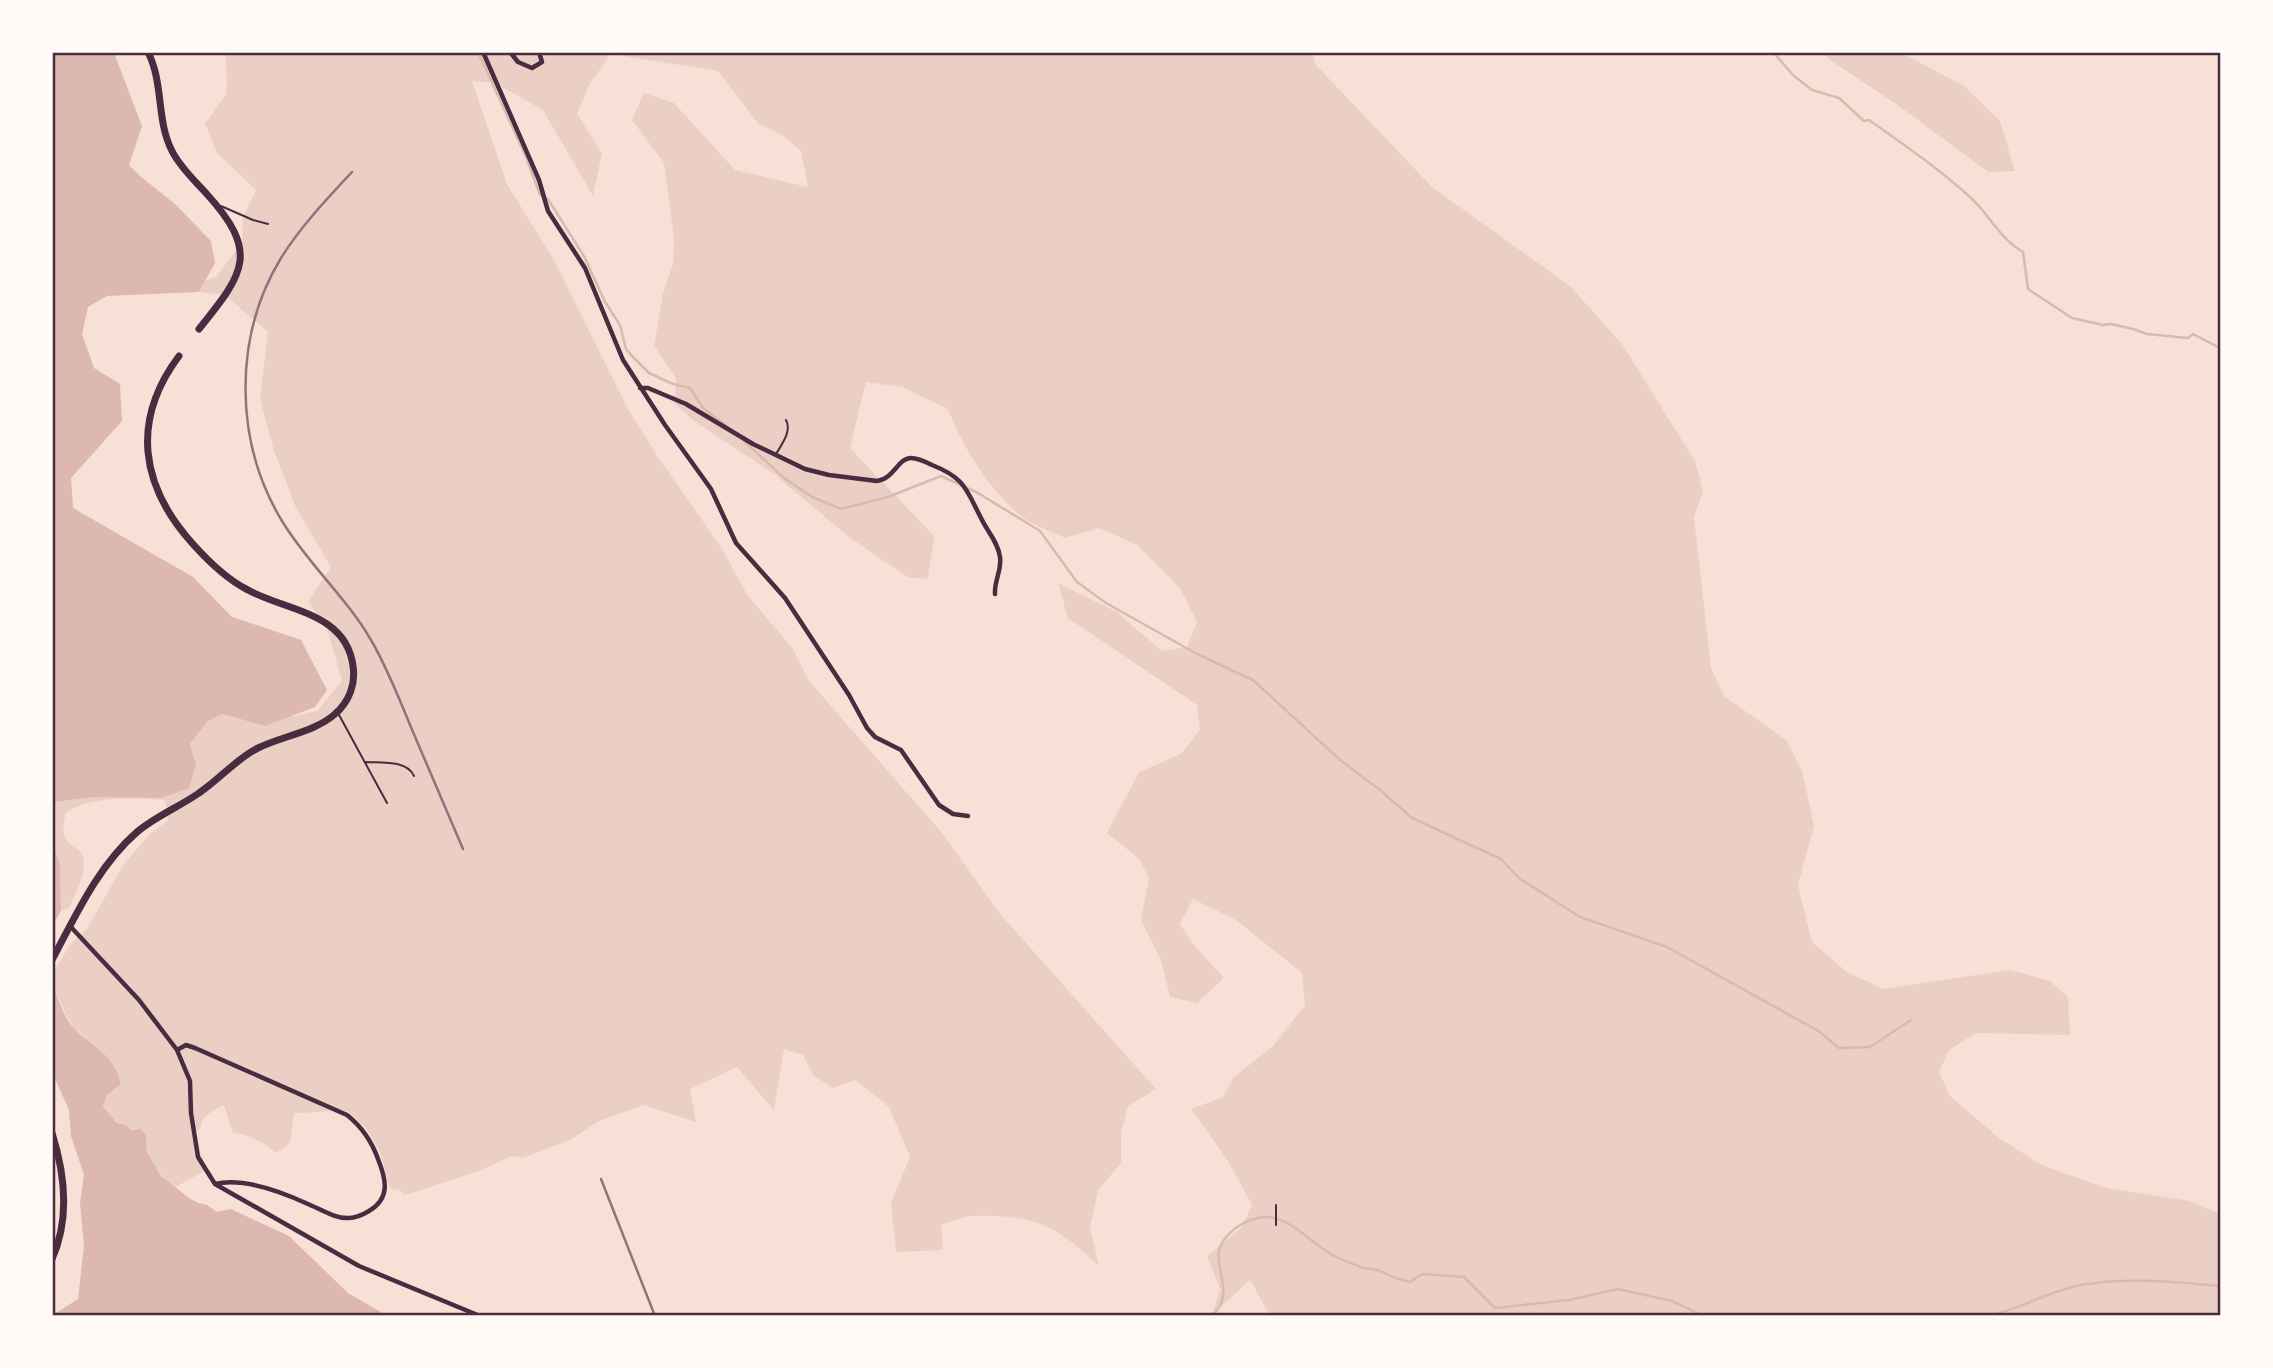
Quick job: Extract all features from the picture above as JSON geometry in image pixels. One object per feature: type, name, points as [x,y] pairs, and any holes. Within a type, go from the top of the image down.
[{"type":"main road","points":[[148,52],[156,72],[163,121],[171,150],[237,234],[241,258],[239,269],[230,290],[199,329]]},
{"type":"main road","points":[[52,960],[104,869],[119,849],[137,832],[199,793],[256,749],[321,723],[337,712],[348,698],[354,678],[352,659],[343,639],[327,623],[247,590],[214,566],[171,519],[157,493],[148,454],[150,412],[161,383],[179,356]]},
{"type":"main road","points":[[52,1133],[61,1168],[64,1211],[63,1226],[52,1259]]},
{"type":"street","points":[[483,52],[539,180],[548,211],[585,268],[618,349],[640,388],[711,489],[736,543],[785,598],[849,695],[867,728],[875,737],[901,750],[939,805],[953,814],[968,816]]},
{"type":"street","points":[[509,52],[519,62],[532,68],[542,62],[539,52]]},
{"type":"street","points":[[640,388],[648,388],[686,404],[753,444],[812,471],[872,481],[887,479],[908,458],[952,473],[969,491],[981,519],[998,546],[1000,564],[995,594]]},
{"type":"street","points":[[70,926],[139,1000],[177,1050],[190,1081],[191,1113],[198,1157],[215,1184],[359,1266],[481,1315]]},
{"type":"street","points":[[177,1050],[186,1045],[195,1048],[347,1115],[356,1122],[373,1145],[386,1182],[385,1193],[378,1205],[349,1218],[330,1214],[267,1188],[226,1181],[215,1184]]},
{"type":"lane","points":[[216,204],[268,224]]},
{"type":"lane","points":[[776,454],[786,437],[789,424],[786,420]]},
{"type":"lane","points":[[337,712],[387,803]]},
{"type":"lane","points":[[365,762],[405,766],[414,776]]},
{"type":"path","points":[[1276,1205],[1276,1225]]},
{"type":"shaded area","points":[[53,52],[114,53],[142,126],[129,165],[175,204],[211,241],[215,263],[199,292],[107,296],[88,307],[82,334],[94,368],[120,384],[122,421],[71,478],[73,508],[193,577],[232,617],[301,640],[327,690],[315,707],[265,726],[222,714],[207,722],[190,744],[196,765],[189,788],[161,798],[92,797],[56,802],[53,810]]},
{"type":"shaded area","points":[[226,53],[1313,53],[1316,65],[1432,187],[1570,286],[1622,344],[1695,461],[1703,491],[1694,517],[1711,668],[1724,696],[1786,740],[1802,771],[1814,826],[1798,885],[1812,942],[1847,972],[1883,989],[2010,970],[2050,981],[2068,997],[2070,1035],[1976,1033],[1949,1050],[1939,1072],[1950,1096],[1999,1138],[2042,1165],[2106,1188],[2190,1201],[2220,1214],[2220,1315],[1270,1316],[1250,1280],[1212,1315],[1220,1289],[1207,1256],[1242,1227],[1252,1205],[1228,1161],[1191,1109],[1223,1097],[1234,1077],[1273,1046],[1305,1005],[1302,973],[1236,920],[1193,899],[1180,924],[1194,945],[1224,978],[1197,1003],[1170,997],[1161,960],[1141,920],[1149,878],[1139,859],[1107,833],[1139,772],[1181,754],[1200,730],[1197,705],[1068,618],[1058,583],[1117,612],[1162,651],[1187,647],[1197,622],[1180,588],[1137,545],[1099,528],[1065,538],[1025,519],[990,484],[961,439],[948,409],[902,387],[866,382],[850,448],[934,536],[928,579],[907,577],[849,537],[774,474],[694,421],[675,404],[676,378],[654,346],[663,294],[673,264],[674,239],[664,163],[632,120],[644,93],[674,103],[735,170],[808,187],[801,151],[782,135],[758,123],[718,71],[611,54],[589,85],[577,114],[602,153],[593,196],[543,110],[495,83],[472,81],[507,184],[555,262],[628,409],[721,547],[748,596],[793,649],[809,681],[942,833],[1001,915],[1156,1089],[1128,1106],[1121,1133],[1121,1163],[1098,1190],[1090,1228],[1099,1266],[1052,1229],[1011,1217],[979,1216],[956,1220],[941,1225],[943,1250],[896,1252],[891,1203],[910,1157],[889,1107],[855,1080],[833,1088],[813,1075],[803,1055],[784,1049],[774,1110],[737,1067],[690,1089],[696,1122],[644,1105],[599,1121],[570,1140],[523,1158],[511,1156],[482,1170],[405,1195],[389,1186],[381,1154],[366,1128],[349,1112],[339,1109],[295,1113],[290,1141],[276,1153],[256,1140],[233,1133],[224,1105],[208,1114],[202,1121],[201,1130],[196,1131],[201,1155],[208,1169],[174,1188],[151,1160],[147,1140],[136,1130],[117,1122],[103,1105],[107,1095],[121,1084],[84,1036],[74,1028],[53,984],[52,974],[72,942],[87,929],[123,865],[149,835],[168,820],[165,800],[100,800],[66,813],[65,837],[81,853],[84,868],[69,908],[61,911],[60,864],[52,845],[53,810],[56,802],[92,797],[161,798],[196,765],[190,744],[207,722],[222,714],[265,726],[285,718],[317,711],[342,681],[327,628],[308,601],[331,567],[296,508],[274,451],[260,399],[268,332],[225,295],[199,292],[206,280],[216,277],[242,243],[243,217],[256,190],[217,153],[205,124],[227,93]]},
{"type":"shaded area","points":[[1823,53],[1902,53],[1964,86],[2000,121],[2015,171],[1988,172]]},
{"type":"shaded area","points":[[53,845],[60,864],[61,911],[53,925]]},
{"type":"shaded area","points":[[52,984],[71,1024],[108,1058],[118,1074],[121,1084],[107,1095],[103,1106],[117,1123],[126,1125],[131,1130],[141,1129],[146,1136],[147,1152],[161,1176],[189,1198],[217,1212],[231,1209],[289,1236],[348,1293],[386,1315],[53,1315],[78,1299],[84,1246],[80,1203],[84,1175],[71,1136],[69,1110],[53,1074]]},
{"type":"waterway","points":[[478,52],[526,157],[540,195],[548,199],[585,258],[605,302],[620,325],[626,349],[649,373],[690,388],[703,408],[728,427]]},
{"type":"waterway","points":[[1773,52],[1793,75],[1812,90],[1839,98],[1864,121],[1869,120],[1907,147],[1970,197],[2001,233],[2023,252],[2028,289],[2072,318],[2103,325],[2111,324],[2147,334],[2188,338],[2193,334],[2220,348]]},
{"type":"waterway","points":[[744,441],[784,478],[812,497],[841,509],[888,497],[941,476],[978,493],[1040,531],[1077,582],[1106,603],[1197,654],[1253,680],[1340,760],[1412,818],[1501,859],[1519,878],[1580,917],[1667,947],[1820,1032],[1839,1048],[1870,1047],[1911,1020]]},
{"type":"waterway","points":[[1212,1316],[1220,1306],[1223,1295],[1219,1264],[1222,1243],[1243,1224],[1269,1217],[1289,1224],[1337,1257],[1401,1280],[1410,1282],[1422,1274],[1464,1277],[1495,1308],[1569,1300],[1618,1289],[1672,1301],[1704,1316]]},
{"type":"waterway","points":[[1983,1316],[2081,1285],[2150,1281],[2220,1286]]},
{"type":"railway","points":[[352,172],[297,235],[265,289],[254,321],[248,355],[248,424],[255,458],[266,490],[292,537],[350,609],[377,651],[463,849]]},
{"type":"railway","points":[[601,1179],[655,1316]]}]
